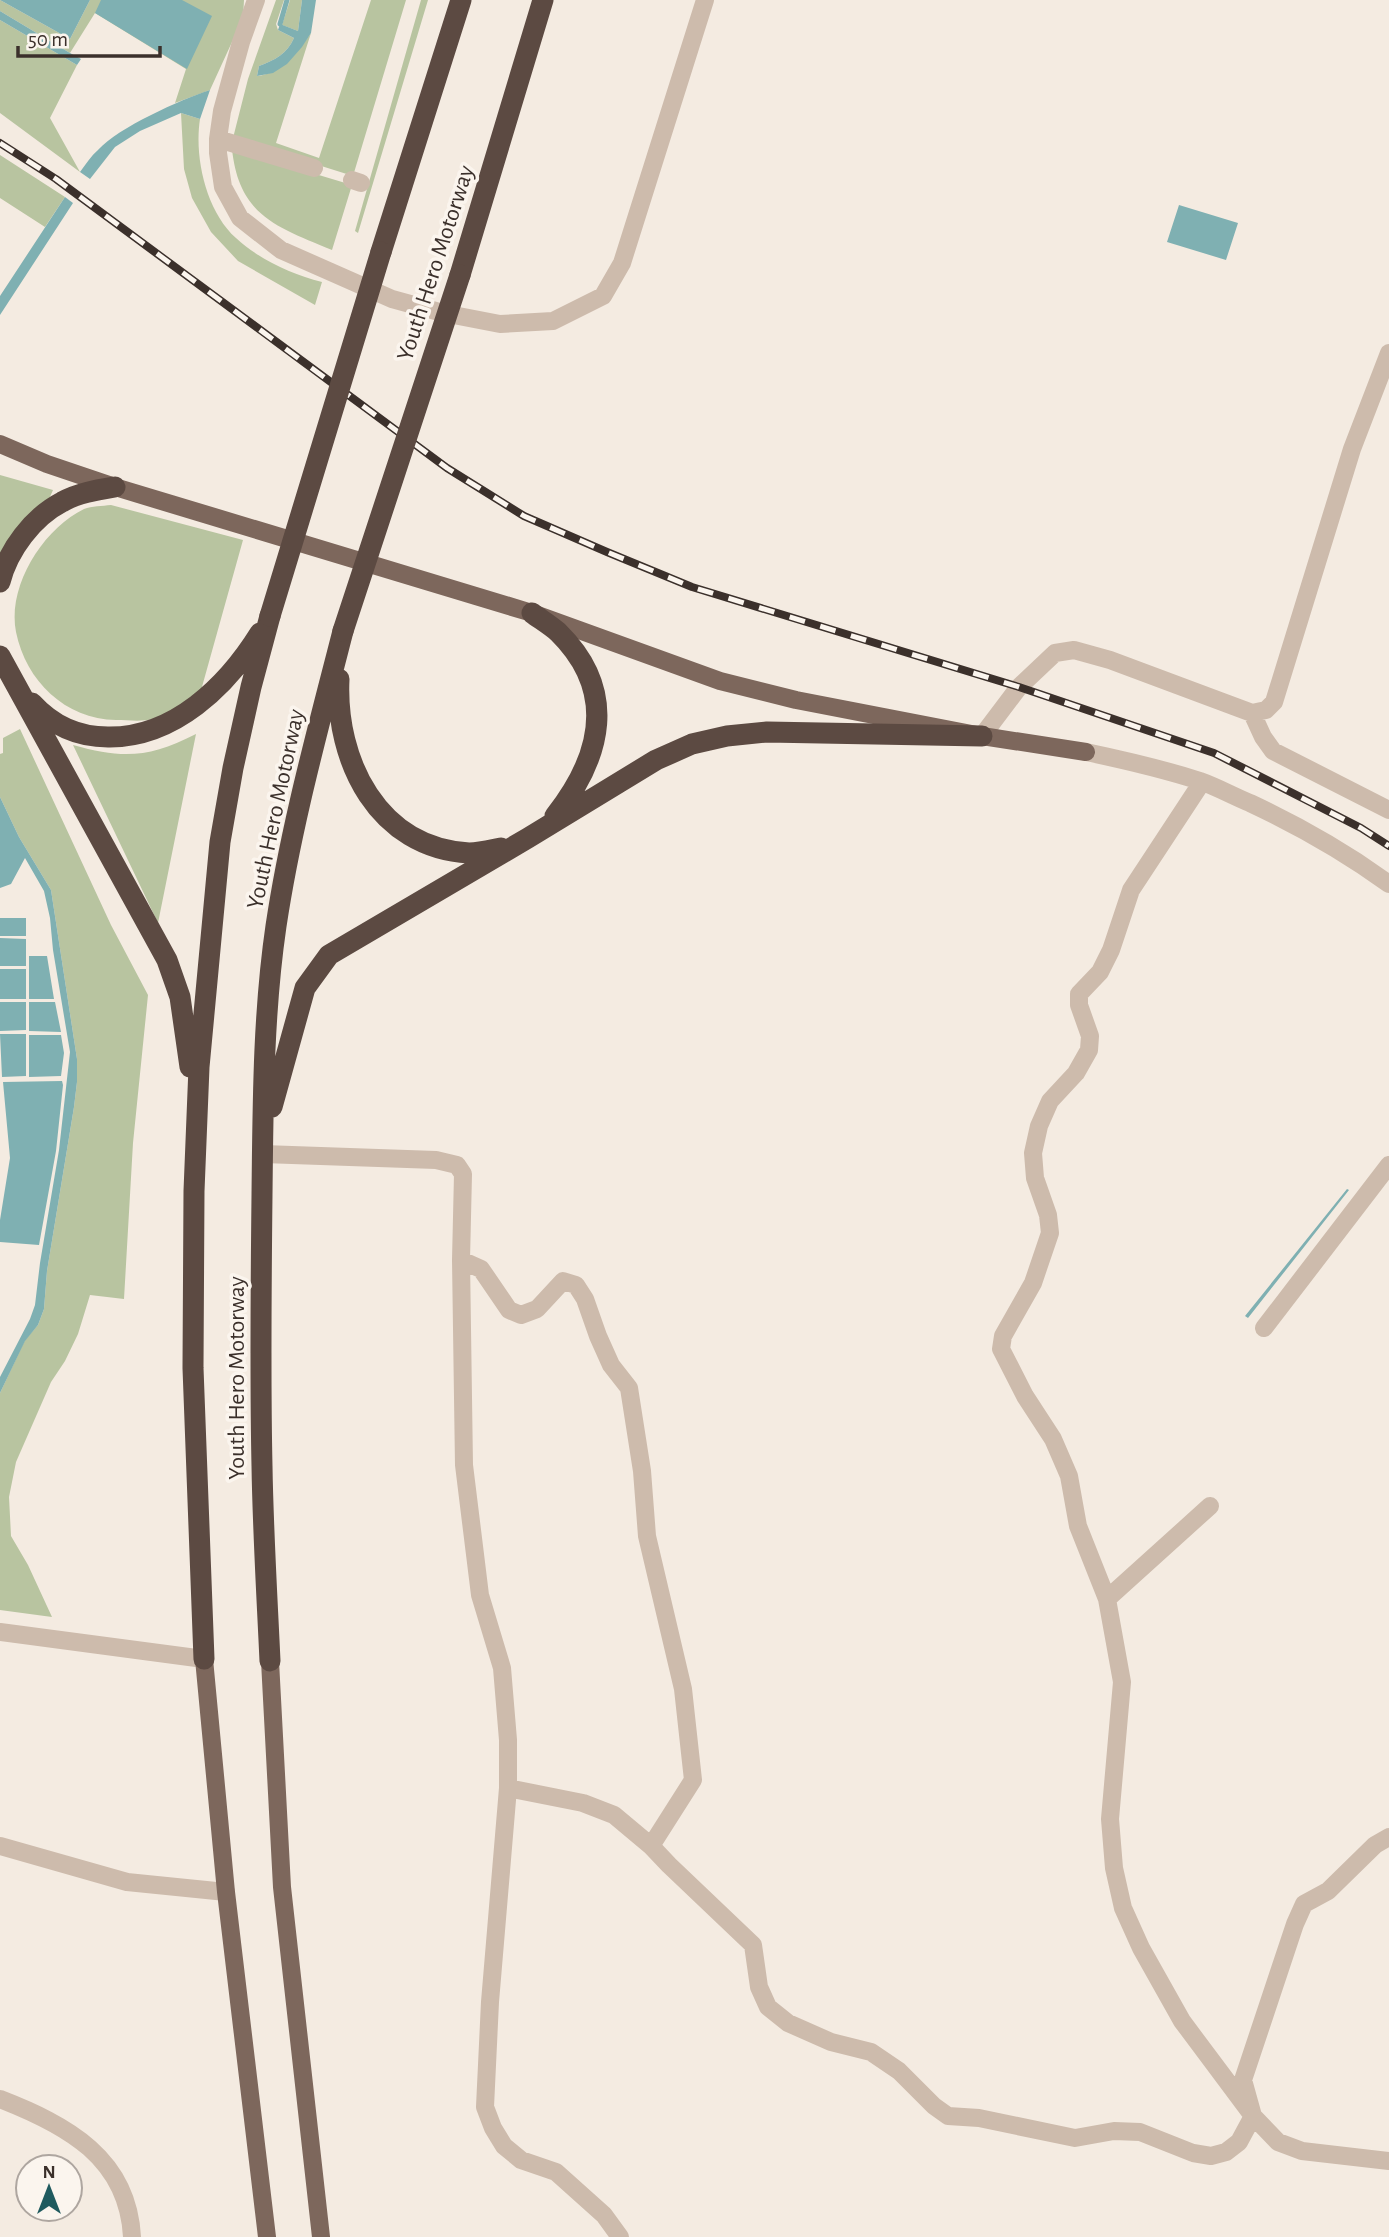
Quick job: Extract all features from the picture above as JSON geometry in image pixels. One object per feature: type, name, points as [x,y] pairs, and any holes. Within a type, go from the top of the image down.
[{"type":"highway","name":"Youth Hero Motorway","points":[[204,1659],[193,1368],[194,1191],[200,1067],[219,842],[236,754],[270,616],[461,0]]},
{"type":"highway","name":"Youth Hero Motorway","points":[[270,1661],[262,1465],[263,1147],[268,1015],[276,926],[304,783],[343,631],[460,275],[543,0]]},
{"type":"highway","points":[[0,582],[12,552],[44,513],[64,500],[87,492],[115,488]]},
{"type":"highway","points":[[343,631],[338,697],[341,728],[351,763],[363,787],[397,826],[419,842],[446,850],[472,853],[500,849],[528,838],[551,821],[575,789],[594,747],[598,721],[595,696],[587,672],[575,652],[557,631],[532,613]]},
{"type":"highway","points":[[2,658],[23,694],[44,716],[69,730],[95,737],[123,737],[148,733],[175,720],[201,701],[226,678],[249,651],[270,616]]},
{"type":"highway","points":[[2,658],[167,960],[180,997],[185,1023],[197,1135]]},
{"type":"highway","points":[[263,1147],[304,988],[330,954],[656,760],[692,744],[715,738],[767,732],[982,736]]},
{"type":"main road","points":[[0,444],[115,488],[532,613],[720,681],[796,701],[982,736],[1086,752]]},
{"type":"main road","points":[[204,1659],[226,1892],[267,2237]]},
{"type":"main road","points":[[270,1661],[282,1887],[321,2237]]},
{"type":"street","points":[[256,0],[241,41],[222,111],[218,139],[223,187],[240,218],[281,250],[392,299],[443,313],[500,324],[553,321],[603,296],[622,263],[705,0]]},
{"type":"street","points":[[218,139],[314,168]]},
{"type":"street","points":[[982,736],[1020,687],[1055,653],[1074,650],[1110,660],[1252,713],[1266,710],[1274,702],[1352,449],[1389,353]]},
{"type":"street","points":[[1252,713],[1273,751],[1389,810]]},
{"type":"street","points":[[1086,752],[1202,782],[1311,833],[1389,884]]},
{"type":"street","points":[[1202,782],[1131,890],[1106,961],[1100,972],[1079,994],[1079,1005],[1090,1036],[1089,1050],[1076,1073],[1050,1101],[1039,1126],[1033,1153],[1035,1178],[1048,1215],[1050,1233],[1032,1283],[1003,1336],[1001,1349],[1025,1396],[1053,1439],[1069,1476],[1078,1526],[1107,1599],[1122,1682],[1110,1819],[1114,1868],[1123,1908],[1140,1948],[1182,2021],[1253,2116],[1278,2142],[1302,2151],[1389,2161]]},
{"type":"street","points":[[263,1147],[436,1160],[457,1165],[463,1174],[461,1260],[464,1465],[481,1595],[502,1668],[508,1740],[508,1788],[490,2002],[485,2107],[493,2129],[504,2147],[521,2160],[556,2172],[604,2215],[620,2237]]},
{"type":"street","points":[[1264,1328],[1389,1165]]},
{"type":"street","points":[[461,1260],[481,1269],[509,1311],[521,1315],[537,1309],[563,1280],[576,1285],[585,1298],[611,1365],[629,1388],[642,1471],[647,1536],[683,1689],[692,1780],[651,1846]]},
{"type":"street","points":[[1107,1599],[1209,1506]]},
{"type":"street","points":[[0,1632],[204,1659]]},
{"type":"street","points":[[508,1788],[583,1803],[614,1815],[651,1846],[753,1945],[759,1987],[768,2007],[788,2023],[831,2042],[871,2052],[899,2071],[934,2106],[948,2116],[979,2118],[1075,2138],[1114,2131],[1140,2132],[1194,2153],[1212,2156],[1226,2152],[1239,2142],[1253,2116],[1243,2080],[1304,1904],[1328,1891],[1375,1845],[1389,1837]]},
{"type":"street","points":[[0,1846],[127,1882],[226,1892]]},
{"type":"street","points":[[0,2099],[76,2135],[107,2164],[121,2188],[130,2213],[132,2237]]},
{"type":"green space","points":[[0,0],[70,39],[90,0],[244,0],[243,18],[210,90],[175,103],[186,69],[95,13],[70,53],[0,11]]},
{"type":"green space","points":[[276,0],[284,0],[276,24],[278,30],[294,38],[280,56],[259,66],[257,76],[281,67],[311,33],[276,143],[319,158],[371,0],[406,0],[353,176],[233,138],[248,79]]},
{"type":"green space","points":[[290,0],[302,0],[298,31],[282,25]]},
{"type":"green space","points":[[421,0],[428,0],[358,233],[355,231]]},
{"type":"green space","points":[[0,20],[77,65],[50,118],[80,172],[0,113]]},
{"type":"green space","points":[[181,113],[200,119],[199,150],[204,183],[226,227],[245,246],[266,259],[299,275],[322,282],[315,305],[238,261],[211,232],[192,198],[184,169]]},
{"type":"green space","points":[[232,149],[352,185],[332,250],[278,226],[252,204],[236,172]]},
{"type":"green space","points":[[0,155],[65,197],[45,227],[0,198]]},
{"type":"green space","points":[[0,475],[53,490],[0,565]]},
{"type":"green space","points":[[111,505],[243,540],[200,694],[165,715],[148,720],[97,718],[65,705],[39,681],[21,650],[16,632],[17,596],[31,561],[42,545],[69,518],[84,509]]},
{"type":"green space","points":[[20,729],[111,925],[148,995],[133,1143],[124,1299],[90,1295],[78,1334],[51,1382],[16,1462],[9,1497],[11,1536],[52,1617],[0,1610],[0,1393],[25,1340],[38,1325],[44,1309],[47,1271],[77,1082],[77,1059],[51,890],[19,837],[0,797],[0,754],[3,753],[3,738]]},
{"type":"green space","points":[[196,734],[158,923],[73,745],[107,753],[136,754],[164,748]]},
{"type":"water","points":[[0,0],[90,0],[70,39]]},
{"type":"water","points":[[101,0],[182,0],[212,16],[187,69],[95,13]]},
{"type":"water","points":[[302,0],[316,0],[311,33],[287,64],[273,73],[257,76],[259,66],[280,56],[291,44],[294,38],[278,30],[280,24],[298,31]]},
{"type":"water","points":[[0,11],[81,59],[77,65],[0,20]]},
{"type":"water","points":[[210,90],[200,119],[181,113],[140,131],[115,147],[90,179],[80,172],[95,152],[120,132],[167,107]]},
{"type":"water","points":[[65,197],[73,203],[0,315],[0,296]]},
{"type":"water","points":[[1179,205],[1238,223],[1226,260],[1167,242]]},
{"type":"water","points":[[0,797],[19,837],[51,890],[77,1059],[77,1082],[47,1271],[44,1309],[38,1325],[25,1341],[0,1393],[0,1377],[35,1305],[59,1150],[70,1052],[44,891],[25,858],[11,884],[0,888]]},
{"type":"water","points":[[0,918],[26,918],[26,936],[0,936]]},
{"type":"water","points":[[0,938],[26,939],[26,966],[0,966]]},
{"type":"water","points":[[29,956],[47,956],[54,999],[29,999]]},
{"type":"water","points":[[0,969],[26,969],[26,999],[0,999]]},
{"type":"water","points":[[0,1002],[26,1002],[26,1030],[0,1031]]},
{"type":"water","points":[[29,1002],[55,1002],[61,1032],[29,1031]]},
{"type":"water","points":[[0,1034],[26,1034],[26,1076],[2,1077]]},
{"type":"water","points":[[29,1035],[61,1035],[64,1053],[61,1076],[29,1077]]},
{"type":"water","points":[[62,1081],[56,1151],[39,1245],[0,1242],[0,1220],[10,1158],[3,1082]]},
{"type":"water","points":[[1347,1189],[1349,1190],[1248,1318],[1245,1316]]},
{"type":"waterway","points":[[280,24],[287,0]]},
{"type":"railway","points":[[0,143],[56,179],[447,468],[524,516],[692,587],[1019,687],[1214,753],[1361,828],[1389,846]]}]
